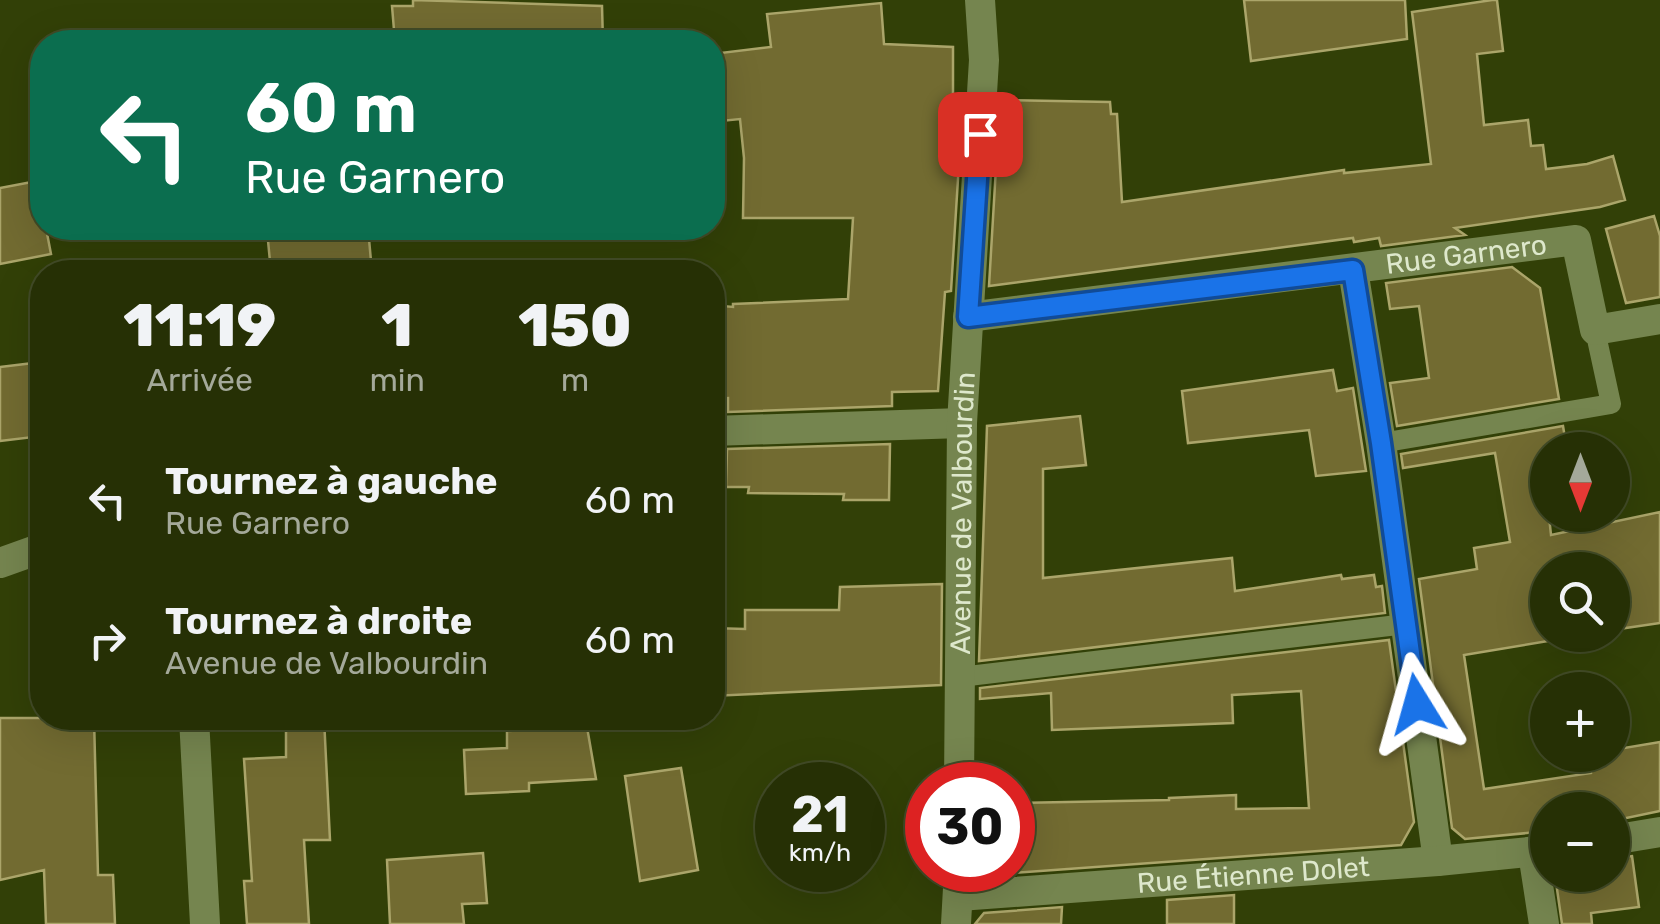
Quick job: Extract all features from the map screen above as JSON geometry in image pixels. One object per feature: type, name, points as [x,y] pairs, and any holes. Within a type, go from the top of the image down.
[{"type":"street","name":"Avenue de Valbourdin","points":[[959,762],[962,422],[984,60],[980,0]]},
{"type":"street","name":"Rue Garnero","points":[[968,317],[1576,240],[1595,330]]},
{"type":"street","points":[[1353,270],[1381,443],[1438,862]]},
{"type":"street","points":[[1595,330],[1660,318]]},
{"type":"street","points":[[725,431],[962,422]]},
{"type":"street","points":[[0,563],[30,552]]},
{"type":"street","points":[[195,730],[206,924]]},
{"type":"street","points":[[1630,837],[1660,832]]},
{"type":"street","name":"Rue Étienne Dolet","points":[[958,897],[1530,853]]},
{"type":"street","points":[[1542,892],[1544,924]]},
{"type":"lane","points":[[1381,443],[1611,404],[1595,330]]},
{"type":"lane","points":[[960,677],[1406,624]]},
{"type":"building","points":[[413,0],[602,6],[603,30],[394,30],[392,6],[413,6]]},
{"type":"building","points":[[1244,0],[1405,0],[1407,39],[1251,61]]},
{"type":"building","points":[[1497,0],[1503,51],[1477,54],[1484,125],[1528,120],[1531,146],[1543,145],[1546,169],[1613,156],[1625,200],[1455,228],[1465,235],[1381,246],[1379,238],[1354,242],[1353,238],[989,286],[1000,100],[1110,102],[1111,114],[1117,114],[1122,202],[1344,170],[1431,164],[1412,12]]},
{"type":"building","points":[[881,3],[884,44],[953,47],[953,98],[963,99],[951,291],[945,292],[938,391],[892,392],[892,406],[728,412],[725,306],[848,299],[853,218],[743,218],[740,119],[725,121],[725,52],[771,47],[767,14]]},
{"type":"building","points":[[30,182],[30,240],[48,240],[51,254],[0,264],[0,188]]},
{"type":"building","points":[[1654,216],[1660,236],[1660,297],[1626,303],[1606,229]]},
{"type":"building","points":[[268,240],[369,240],[371,260],[270,260]]},
{"type":"building","points":[[1512,267],[1540,288],[1559,399],[1397,426],[1390,383],[1429,378],[1419,306],[1390,309],[1386,283]]},
{"type":"building","points":[[30,363],[30,437],[0,441],[0,367]]},
{"type":"building","points":[[1333,370],[1337,391],[1353,388],[1366,471],[1316,476],[1309,430],[1188,443],[1182,391]]},
{"type":"building","points":[[1080,416],[1086,465],[1043,469],[1043,578],[1232,558],[1235,591],[1341,575],[1342,579],[1374,575],[1376,587],[1382,586],[1385,613],[979,661],[987,426]]},
{"type":"building","points":[[1563,426],[1564,432],[1530,432],[1530,532],[1630,532],[1630,518],[1660,512],[1660,623],[1630,627],[1630,552],[1530,552],[1530,644],[1464,655],[1484,789],[1591,772],[1630,772],[1630,747],[1660,742],[1660,811],[1630,817],[1630,792],[1530,792],[1530,833],[1465,839],[1452,828],[1419,579],[1477,569],[1474,548],[1510,542],[1495,453],[1403,468],[1401,454]]},
{"type":"building","points":[[890,444],[889,500],[843,500],[844,494],[748,493],[749,487],[726,487],[727,449]]},
{"type":"building","points":[[942,584],[941,685],[725,695],[725,628],[745,629],[745,610],[839,610],[840,587]]},
{"type":"building","points":[[1389,640],[1414,822],[1401,845],[1035,871],[1035,803],[1236,795],[1236,809],[1309,808],[1301,691],[1232,695],[1233,723],[1052,730],[1051,693],[980,699],[980,688]]},
{"type":"building","points":[[0,718],[30,718],[30,730],[94,730],[98,875],[113,875],[115,924],[46,924],[44,870],[0,880]]},
{"type":"building","points":[[286,730],[325,730],[330,840],[304,840],[309,924],[247,924],[244,881],[252,881],[244,759],[286,757]]},
{"type":"building","points":[[588,730],[596,779],[529,783],[529,791],[466,794],[464,750],[507,748],[507,731]]},
{"type":"building","points":[[681,768],[698,870],[640,881],[625,776]]},
{"type":"building","points":[[483,853],[487,903],[462,904],[464,924],[390,924],[387,860]]},
{"type":"building","points":[[1630,856],[1639,907],[1591,913],[1592,924],[1562,924],[1557,892],[1630,892]]},
{"type":"building","points":[[1234,895],[1234,924],[1167,924],[1167,900]]},
{"type":"building","points":[[1062,907],[1061,924],[975,924],[984,913]]},
{"type":"route","points":[[980,134],[968,317],[1353,270],[1417,704]]}]
